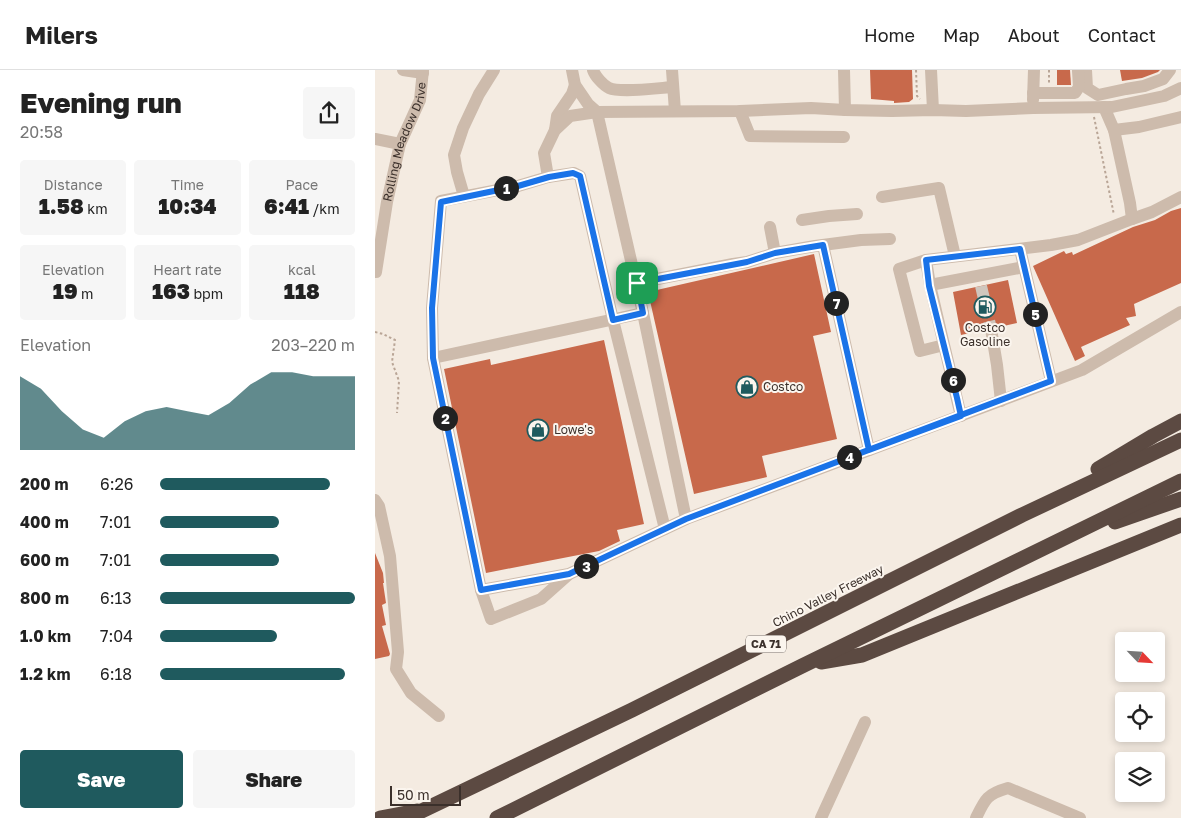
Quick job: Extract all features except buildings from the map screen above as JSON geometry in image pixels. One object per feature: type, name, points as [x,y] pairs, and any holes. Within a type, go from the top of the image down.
[{"type":"highway","points":[[1022,515],[1181,421]]},
{"type":"highway","name":"Chino Valley Freeway","points":[[407,818],[632,710],[1022,515],[1181,440]]},
{"type":"highway","points":[[497,818],[1181,480]]},
{"type":"highway","points":[[1050,545],[1181,499]]},
{"type":"highway","points":[[802,666],[862,655],[1181,525]]},
{"type":"highway","points":[[380,818],[423,810]]},
{"type":"street","points":[[403,70],[423,72]]},
{"type":"street","points":[[464,196],[454,155],[463,128],[479,94],[494,70]]},
{"type":"street","points":[[572,70],[575,85],[587,104],[597,112],[637,283],[686,519]]},
{"type":"street","points":[[593,70],[607,88],[619,90],[673,88]]},
{"type":"street","points":[[672,70],[675,111]]},
{"type":"street","points":[[844,70],[845,110]]},
{"type":"street","points":[[931,70],[933,110]]},
{"type":"street","points":[[1033,108],[1034,70]]},
{"type":"street","points":[[1033,93],[1075,93],[1079,87],[1078,70]]},
{"type":"street","points":[[1087,70],[1087,88],[1098,95],[1144,86],[1163,79],[1170,70]]},
{"type":"street","name":"Rolling Meadow Drive","points":[[376,272],[387,202],[400,144],[420,100],[423,72]]},
{"type":"street","points":[[549,177],[544,153],[555,130],[557,116],[572,94],[575,85]]},
{"type":"street","points":[[555,130],[570,116],[597,112],[811,108],[966,111],[1112,107],[1163,96],[1181,88]]},
{"type":"street","points":[[1104,107],[1114,130],[1132,219]]},
{"type":"street","points":[[740,110],[750,136],[844,137]]},
{"type":"street","points":[[1114,130],[1139,127],[1181,117]]},
{"type":"street","points":[[375,139],[400,144]]},
{"type":"street","points":[[569,574],[541,599],[491,619],[481,590],[433,358],[432,308],[441,202],[518,186],[549,177],[573,173],[580,176],[613,320],[665,529]]},
{"type":"street","points":[[882,197],[939,188],[955,256]]},
{"type":"street","points":[[944,345],[920,351],[899,269],[926,260],[1078,240],[1152,212],[1181,197]]},
{"type":"street","points":[[802,220],[857,214]]},
{"type":"street","points":[[770,227],[775,253]]},
{"type":"street","points":[[637,283],[747,262],[775,253],[861,240],[890,240]]},
{"type":"street","points":[[823,245],[869,450]]},
{"type":"street","points":[[1020,249],[1051,381]]},
{"type":"street","points":[[926,260],[929,286],[961,416]]},
{"type":"street","points":[[929,286],[980,281],[1024,267]]},
{"type":"street","points":[[481,590],[569,574],[686,519],[1082,370],[1181,312]]},
{"type":"street","points":[[433,358],[643,313]]},
{"type":"street","points":[[991,328],[1001,401]]},
{"type":"street","points":[[375,500],[379,506],[390,556],[398,652],[396,669],[411,693],[439,716]]},
{"type":"street","points":[[821,818],[865,722]]},
{"type":"street","points":[[976,818],[984,800],[996,792],[1008,788],[1080,818]]},
{"type":"path","points":[[1049,70],[1049,93]]},
{"type":"path","points":[[1091,107],[1114,216],[1118,224]]},
{"type":"path","points":[[375,332],[395,340],[393,362],[399,381],[397,413]]},
{"type":"tunnel","points":[[981,286],[991,329]]},
{"type":"place","name":"Costco Gasoline","points":[[985,307]]},
{"type":"place","name":"Costco","points":[[747,387]]},
{"type":"place","name":"Lowe's","points":[[538,430]]},
{"type":"route","points":[[637,283],[643,313],[613,320],[580,176],[573,173],[441,202],[432,308],[433,358],[481,590],[569,574],[686,519],[961,416],[1051,381],[1020,249],[926,260],[929,286],[961,416],[869,450],[823,245],[775,253],[747,262],[637,283]]}]
